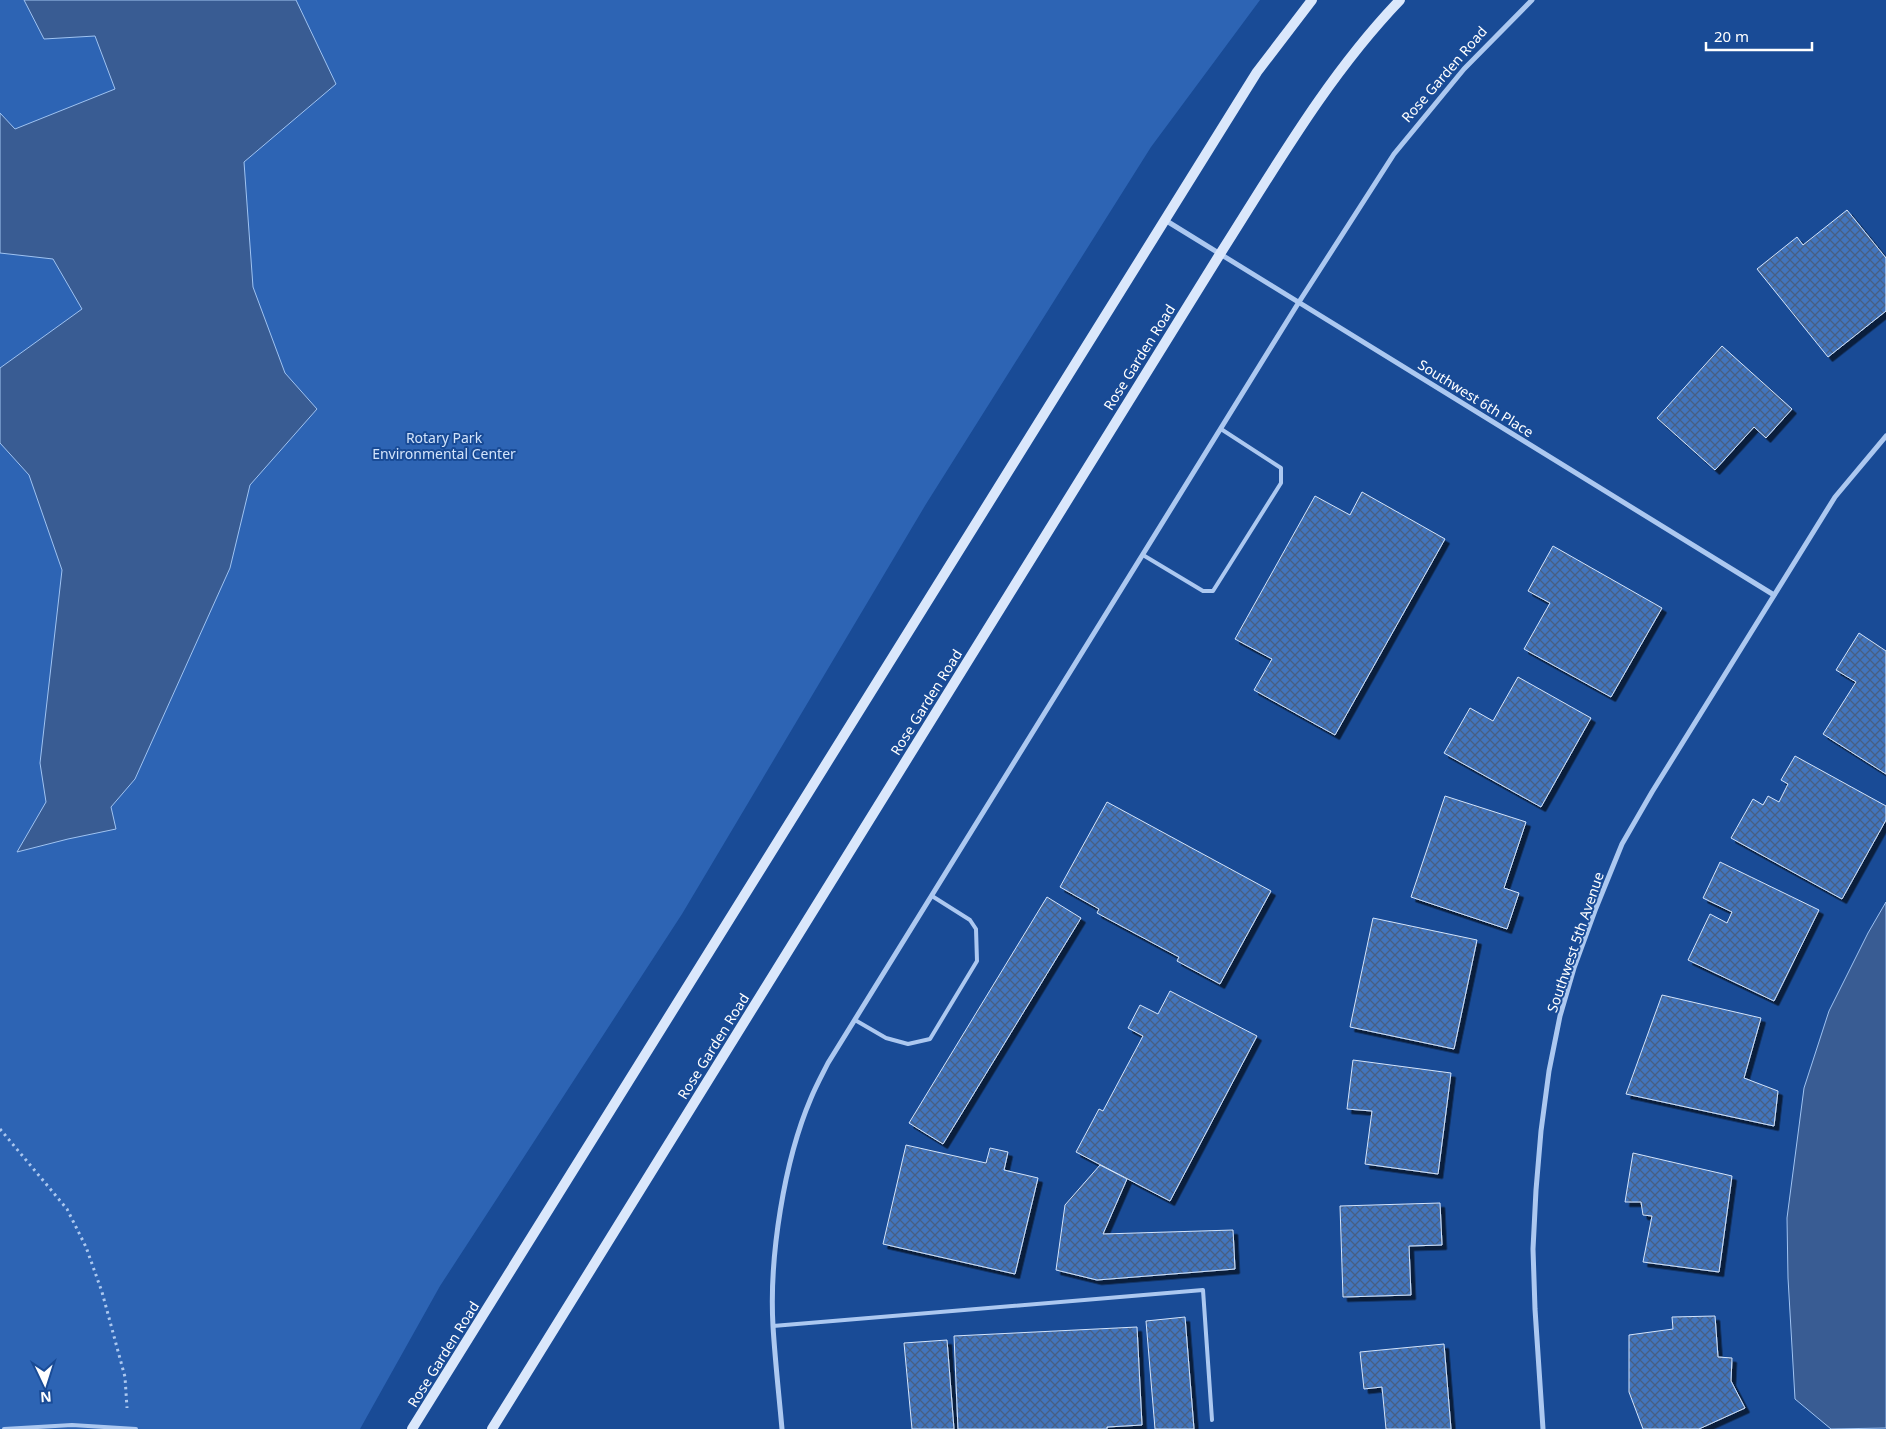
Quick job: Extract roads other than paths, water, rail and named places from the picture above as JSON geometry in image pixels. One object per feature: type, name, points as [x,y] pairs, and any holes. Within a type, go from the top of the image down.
[{"type":"street","name":"Rose Garden Road","points":[[412,1429],[1257,72],[1312,0]]},
{"type":"street","name":"Rose Garden Road","points":[[492,1429],[1220,254],[1316,104],[1354,53],[1400,0]]},
{"type":"street","name":"Rose Garden Road","points":[[782,1429],[773,1326],[776,1241],[784,1192],[795,1145],[811,1098],[828,1063],[1299,302],[1394,154],[1464,68],[1532,0]]},
{"type":"street","name":"Southwest 6th Place","points":[[1165,220],[1774,595]]},
{"type":"street","name":"Southwest 5th Avenue","points":[[1543,1429],[1533,1249],[1541,1131],[1549,1071],[1560,1016],[1574,968],[1622,844],[1652,792],[1835,497],[1886,436]]},
{"type":"lane","points":[[1143,555],[1203,592],[1213,591],[1281,483],[1281,468],[1221,429]]},
{"type":"lane","points":[[855,1020],[886,1038],[908,1044],[930,1039],[977,961],[976,929],[970,920],[932,896]]},
{"type":"lane","points":[[773,1326],[1203,1290],[1212,1420]]},
{"type":"lane","points":[[4,1429],[72,1425],[136,1429]]},
{"type":"park label","name":"Rotary Park Environmental Center","points":[[444,446]]}]
